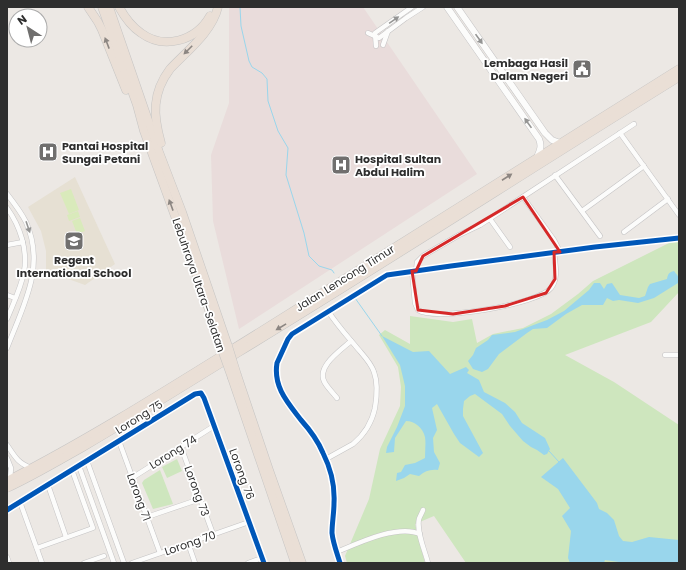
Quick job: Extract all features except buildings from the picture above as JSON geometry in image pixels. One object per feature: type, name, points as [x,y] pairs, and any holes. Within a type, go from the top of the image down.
[{"type":"highway","points":[[88,7],[102,30],[118,72],[144,131]]},
{"type":"highway","name":"Lebuhraya Utara–Selatan","points":[[102,7],[137,105],[144,131],[207,304],[224,346]]},
{"type":"highway","name":"Lebuhraya Utara–Selatan","points":[[109,7],[173,188],[295,563]]},
{"type":"highway","points":[[119,7],[128,21],[140,33],[154,40],[166,42],[182,40],[198,31],[207,22],[213,7]]},
{"type":"highway","points":[[173,188],[159,136],[155,108],[157,96],[160,85],[166,75],[208,29],[218,7]]},
{"type":"highway","name":"Jalan Lencong Timur","points":[[8,480],[92,434],[152,398],[679,69]]},
{"type":"highway","name":"Jalan Lencong Timur","points":[[7,488],[64,458],[143,412],[299,316],[679,77]]},
{"type":"highway","name":"Lebuhraya Utara–Selatan","points":[[234,377],[302,563]]},
{"type":"street","points":[[376,46],[375,33],[412,7]]},
{"type":"street","points":[[368,33],[379,38],[423,7]]},
{"type":"street","points":[[447,7],[539,139],[541,147],[537,157]]},
{"type":"street","points":[[457,7],[546,133],[552,140],[560,143]]},
{"type":"street","points":[[383,45],[388,31]]},
{"type":"street","points":[[523,197],[558,247],[555,279],[552,287],[546,293],[505,306],[453,314],[424,313],[418,310],[415,303],[414,271],[417,262],[423,256],[458,235],[476,228],[555,175],[634,124]]},
{"type":"street","points":[[620,133],[679,215]]},
{"type":"street","points":[[582,211],[644,166]]},
{"type":"street","points":[[555,175],[600,236]]},
{"type":"street","points":[[7,194],[16,205],[26,222],[34,257],[30,287],[7,348]]},
{"type":"street","points":[[624,232],[668,199]]},
{"type":"street","points":[[7,208],[16,222],[23,242],[24,271],[16,298],[7,319],[16,324]]},
{"type":"street","points":[[490,219],[510,247]]},
{"type":"street","points":[[340,563],[332,533],[334,496],[330,469],[321,448],[313,435],[283,396],[277,380],[277,363],[288,339],[292,334],[387,275],[557,252],[679,238]]},
{"type":"street","points":[[7,245],[23,242]]},
{"type":"street","points":[[7,295],[16,298]]},
{"type":"street","points":[[326,459],[357,441],[366,429],[373,417],[377,391],[374,372],[370,363],[342,331],[328,311]]},
{"type":"street","points":[[337,398],[324,381],[324,369],[328,362],[351,341]]},
{"type":"street","points":[[665,355],[679,355]]},
{"type":"street","name":"Lorong 76","points":[[201,393],[263,560]]},
{"type":"street","name":"Lorong 75","points":[[7,510],[195,394],[201,393]]},
{"type":"street","name":"Lorong 74","points":[[132,478],[214,426]]},
{"type":"street","name":"Lorong 71","points":[[119,441],[160,553]]},
{"type":"street","points":[[7,446],[23,465],[32,468]]},
{"type":"street","name":"Lorong 73","points":[[181,447],[213,534]]},
{"type":"street","points":[[7,458],[11,468],[8,480]]},
{"type":"street","points":[[88,461],[124,563]]},
{"type":"street","points":[[79,466],[114,563]]},
{"type":"street","points":[[37,548],[93,528],[72,470]]},
{"type":"street","points":[[48,485],[66,537]]},
{"type":"street","points":[[147,517],[200,499]]},
{"type":"street","points":[[20,502],[42,563]]},
{"type":"street","points":[[423,510],[418,525],[428,563]]},
{"type":"street","name":"Lorong 70","points":[[132,563],[249,522]]},
{"type":"street","points":[[337,552],[367,540],[394,532],[412,531],[420,534]]},
{"type":"street","points":[[188,544],[195,563]]},
{"type":"street","points":[[84,563],[104,556]]},
{"type":"street","points":[[7,557],[9,563]]},
{"type":"street","points":[[248,563],[263,560]]},
{"type":"highlighted area","points":[[523,197],[560,252],[554,252],[555,279],[546,293],[505,306],[453,314],[418,310],[412,271],[416,271],[423,256]]},
{"type":"shaded area","name":"Hospital Sultan Abdul Halim","points":[[363,7],[477,174],[239,329],[213,221],[211,155],[229,103],[229,8]]},
{"type":"shaded area","name":"Regent International School","points":[[75,177],[115,264],[85,285],[46,271],[46,251],[41,231],[28,207]]},
{"type":"green space","points":[[71,189],[79,210],[69,214],[60,193]]},
{"type":"green space","points":[[78,211],[80,217],[69,221],[67,215]]},
{"type":"green space","points":[[80,218],[85,231],[77,234],[72,221]]},
{"type":"green space","points":[[671,242],[679,242],[679,292],[651,322],[565,355],[614,382],[679,425],[679,563],[466,563],[434,516],[415,524],[425,563],[347,563],[345,556],[369,499],[380,449],[400,406],[401,387],[398,367],[379,335],[385,330],[410,344],[410,316],[453,322],[472,319],[477,343],[493,334],[523,328],[551,314],[593,281]]},
{"type":"green space","points":[[177,459],[182,471],[167,478],[162,467]]},
{"type":"green space","points":[[160,470],[173,504],[153,509],[142,483],[144,480]]},
{"type":"water","points":[[674,271],[679,281],[678,283],[654,298],[638,303],[619,300],[613,301],[607,298],[603,305],[582,305],[566,314],[547,328],[533,329],[527,333],[499,354],[488,369],[482,372],[473,369],[468,361],[476,348],[488,340],[492,335],[515,332],[547,320],[564,311],[589,290],[594,283],[600,283],[604,289],[607,284],[612,283],[620,295],[639,298],[645,296],[650,284],[667,279],[669,274]]},
{"type":"water","points":[[382,336],[413,352],[429,351],[450,374],[466,367],[469,370],[467,373],[479,380],[484,392],[505,403],[515,412],[522,423],[545,438],[550,449],[547,454],[544,455],[523,441],[502,414],[475,394],[464,401],[463,416],[483,453],[479,457],[460,443],[437,404],[432,408],[437,430],[433,438],[434,452],[440,463],[438,470],[428,471],[419,476],[410,474],[396,481],[397,473],[401,472],[405,465],[415,463],[425,458],[425,439],[424,434],[418,426],[412,422],[406,421],[395,438],[394,452],[386,453],[387,447],[405,406],[405,386],[400,365]]},
{"type":"water","points":[[563,458],[597,503],[599,509],[607,513],[614,520],[619,536],[623,541],[632,542],[649,537],[679,540],[679,563],[626,563],[605,560],[604,563],[570,563],[568,558],[571,531],[562,516],[570,508],[558,489],[541,477]]},
{"type":"waterway","points":[[240,7],[241,26],[249,61],[252,67],[262,73],[267,79],[268,101],[278,131],[288,148],[286,175],[304,233],[309,256],[319,266],[332,270],[334,273]]},
{"type":"waterway","points":[[355,298],[382,336]]},
{"type":"waterway","points":[[549,451],[559,462]]},
{"type":"cycle path","points":[[340,563],[332,533],[334,490],[328,465],[316,440],[291,407],[279,387],[277,380],[277,363],[288,339],[292,334],[387,275],[595,247],[679,238]]},
{"type":"cycle path","points":[[7,510],[195,394],[201,393],[264,563]]},
{"type":"place","name":"Lembaga Hasil Dalam Negeri","points":[[582,69]]},
{"type":"place","name":"Pantai Hospital Sungai Petani","points":[[48,152]]},
{"type":"place","name":"Hospital Sultan Abdul Halim","points":[[341,165]]},
{"type":"place","name":"Regent International School","points":[[74,241]]}]
